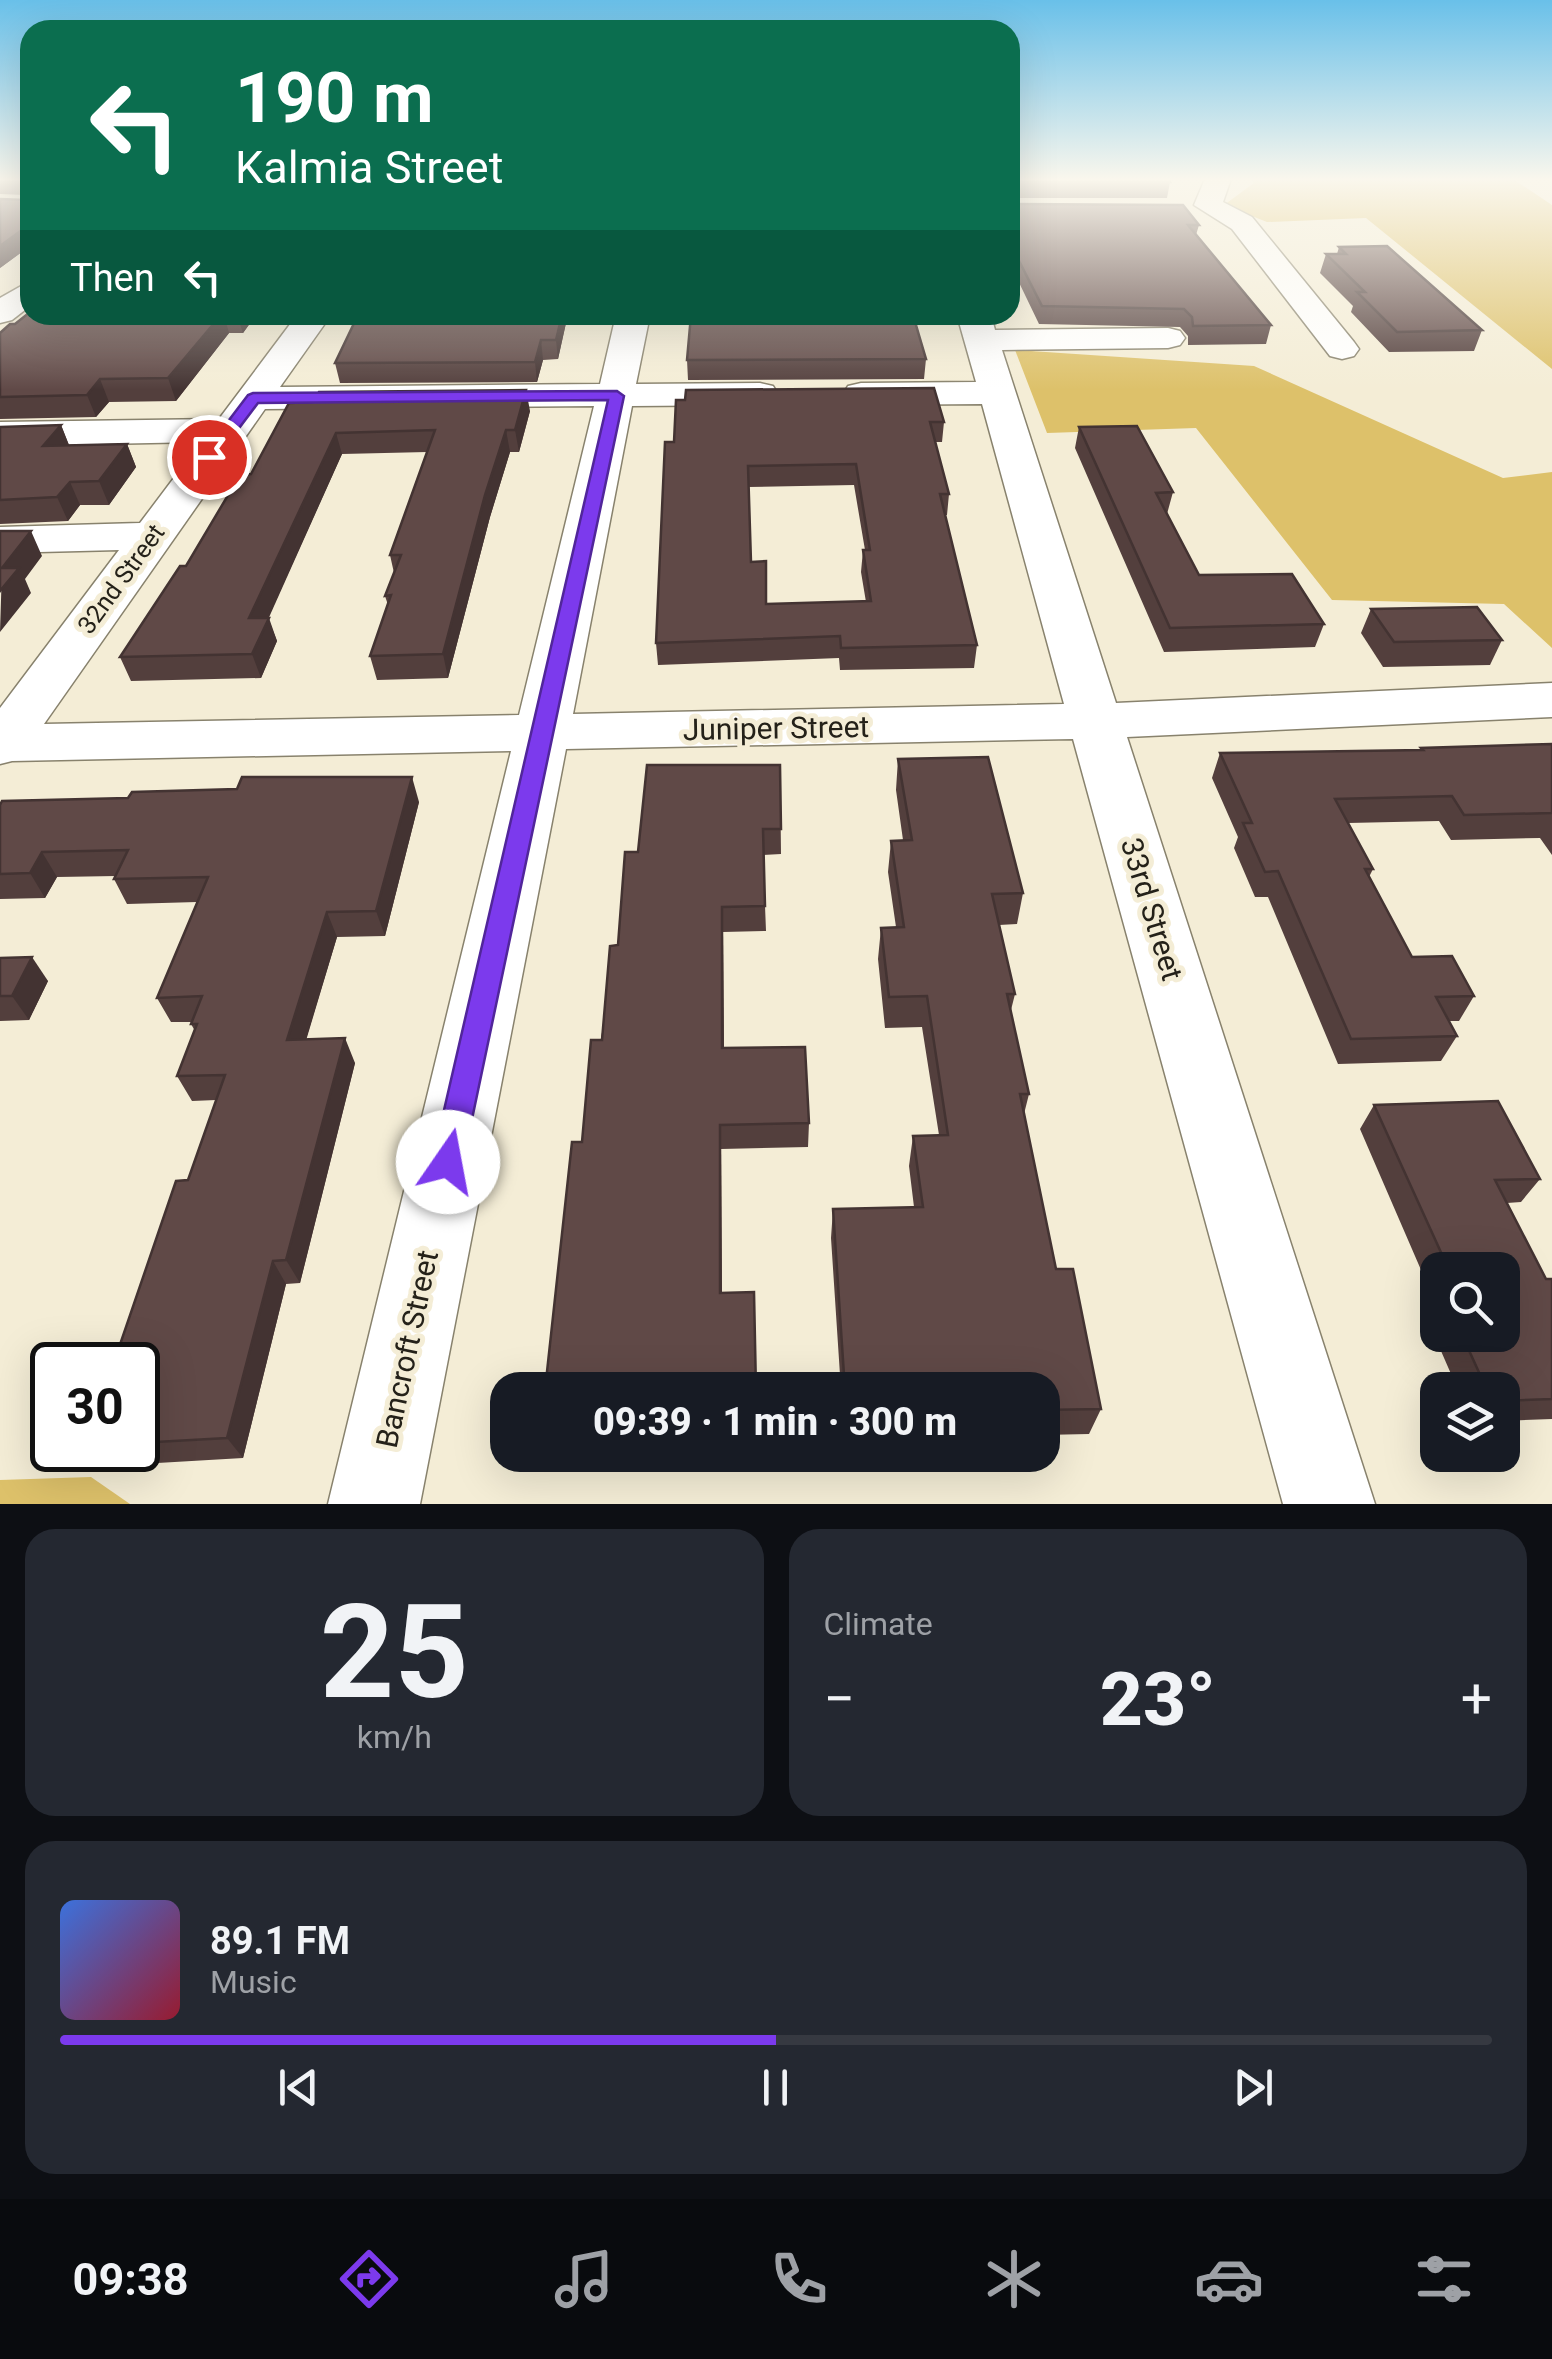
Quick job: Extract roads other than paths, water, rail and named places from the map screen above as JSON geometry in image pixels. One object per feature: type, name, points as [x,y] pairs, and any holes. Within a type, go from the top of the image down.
[{"type":"street","points":[[1263,249],[1342,348]]},
{"type":"street","name":"32nd Street","points":[[1,744],[307,325]]},
{"type":"street","name":"Bancroft Street","points":[[374,1504],[631,325]]},
{"type":"street","points":[[829,394],[985,349],[1168,338]]},
{"type":"street","name":"33rd Street","points":[[985,349],[1329,1504]]},
{"type":"street","points":[[0,434],[241,414],[617,396],[791,394]]},
{"type":"street","points":[[0,540],[152,536]]},
{"type":"street","name":"Juniper Street","points":[[1,744],[1094,721],[1552,700]]}]
